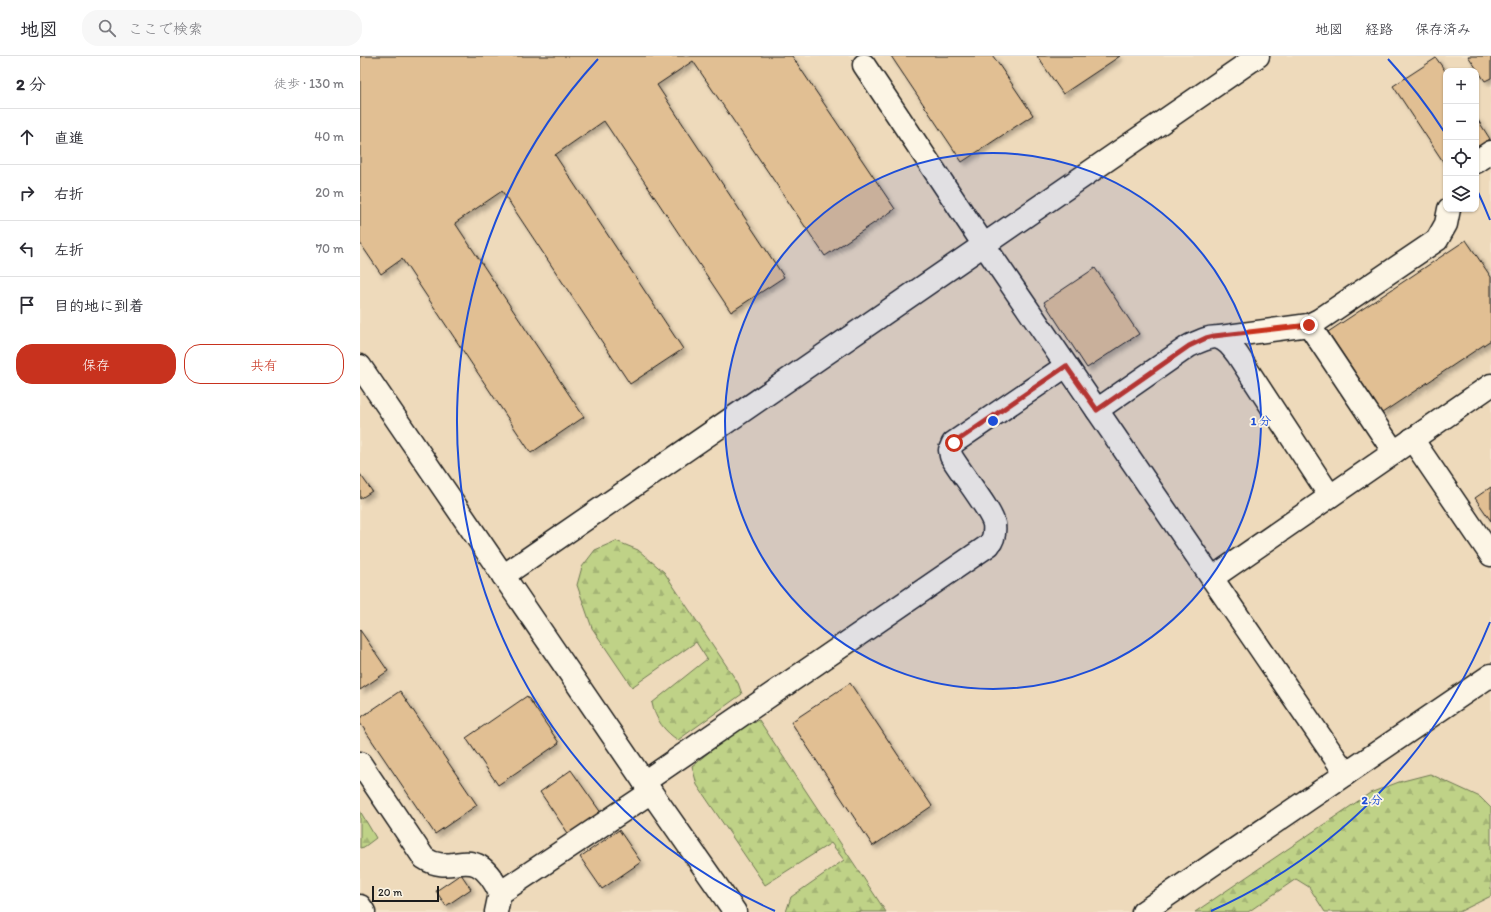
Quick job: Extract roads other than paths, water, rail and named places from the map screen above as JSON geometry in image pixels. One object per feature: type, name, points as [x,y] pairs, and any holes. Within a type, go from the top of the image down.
[{"type":"lane","points":[[503,576],[1258,56]]},
{"type":"lane","points":[[864,65],[1066,366],[1346,774]]},
{"type":"lane","points":[[1479,160],[1491,152]]},
{"type":"lane","points":[[1097,410],[1189,346],[1206,338],[1309,325],[1320,320],[1437,240],[1446,224],[1448,212]]},
{"type":"lane","points":[[1309,325],[1394,452]]},
{"type":"lane","points":[[1220,337],[1228,343],[1237,354],[1330,496]]},
{"type":"lane","points":[[360,366],[735,912]]},
{"type":"lane","points":[[360,763],[424,858],[433,863],[440,864],[473,863],[489,874],[498,903],[648,787],[989,545],[993,540],[994,532],[992,519],[951,456],[950,450],[954,443],[1066,366]]},
{"type":"lane","points":[[1212,578],[1491,385]]},
{"type":"lane","points":[[1412,439],[1491,555]]},
{"type":"lane","points":[[1143,912],[1491,675]]},
{"type":"lane","points":[[360,906],[364,912]]}]
